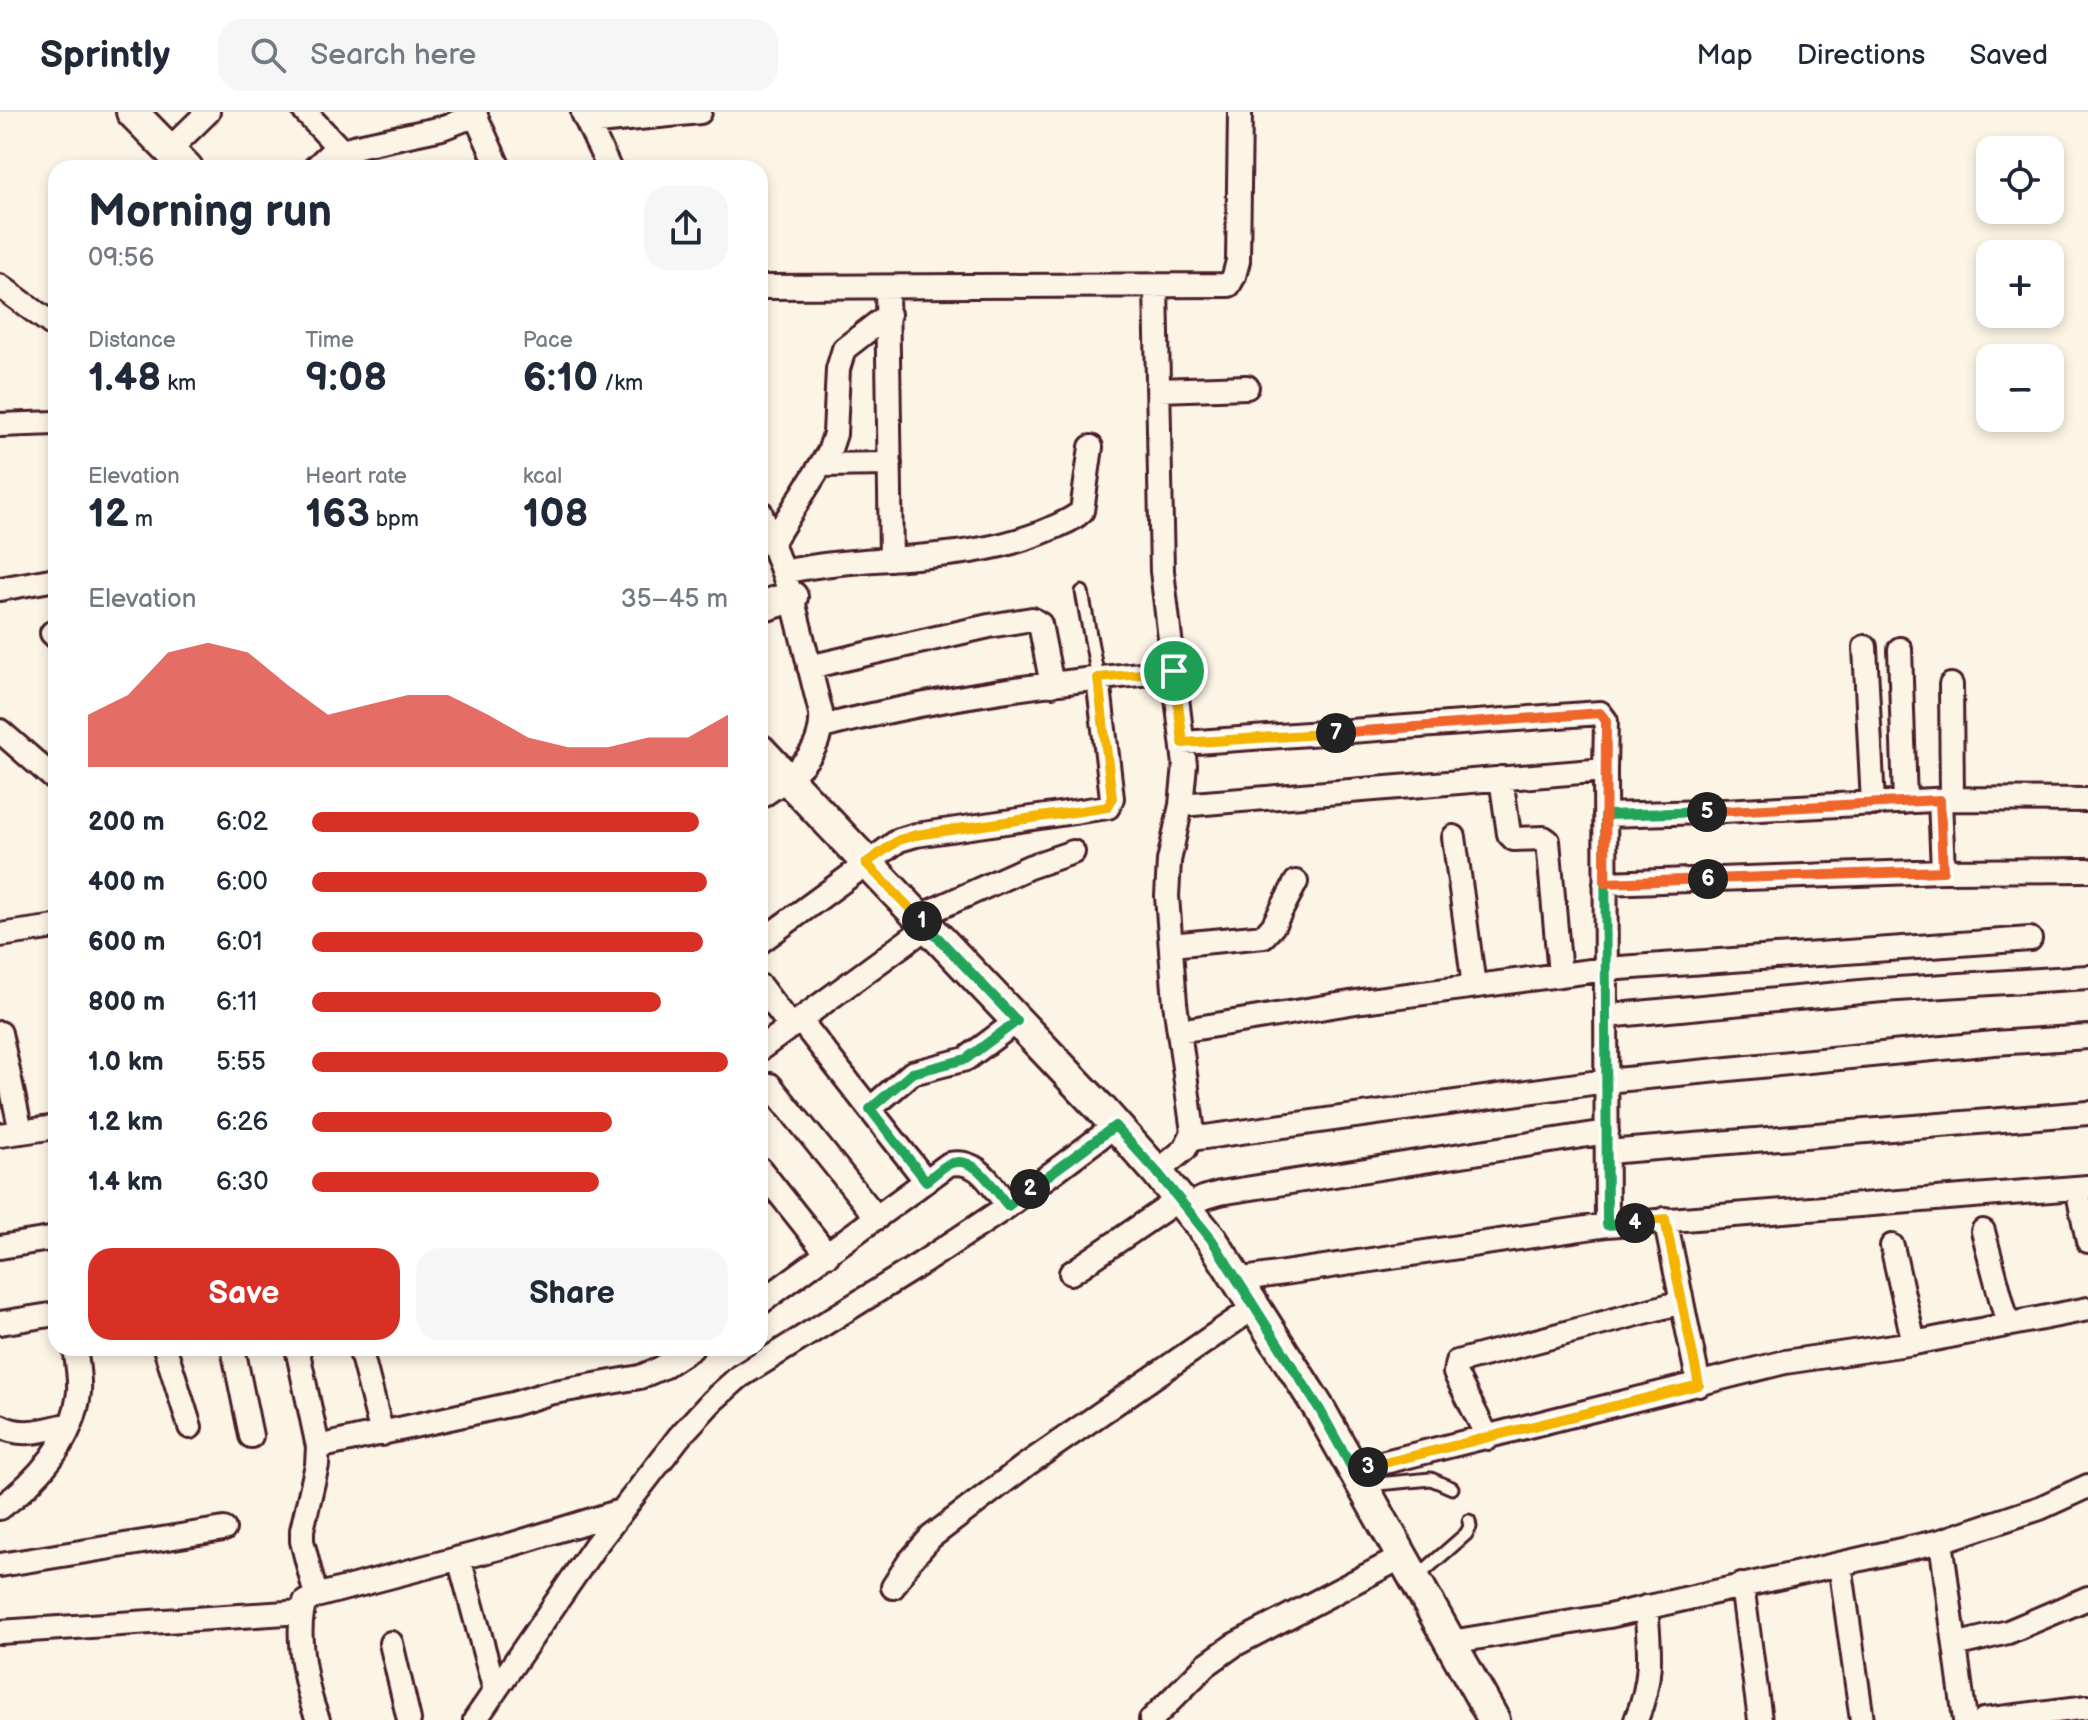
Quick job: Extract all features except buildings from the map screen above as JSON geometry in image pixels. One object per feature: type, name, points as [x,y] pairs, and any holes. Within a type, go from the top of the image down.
[{"type":"main road","points":[[132,112],[178,159]]},
{"type":"main road","points":[[768,604],[791,596]]},
{"type":"main road","points":[[768,758],[1115,1126],[1212,1240],[1320,1410],[1494,1720]]},
{"type":"street","points":[[178,159],[208,112]]},
{"type":"street","points":[[305,112],[347,157],[353,147],[438,120],[475,114],[495,160]]},
{"type":"street","points":[[605,160],[585,118],[700,112]]},
{"type":"street","points":[[768,287],[1229,285],[1238,261],[1240,112]]},
{"type":"street","points":[[0,286],[48,321]]},
{"type":"street","points":[[1156,287],[1162,571],[1185,765],[1181,805],[1168,870],[1171,945],[1193,1132],[1185,1149],[1157,1172]]},
{"type":"street","points":[[887,288],[891,559]]},
{"type":"street","points":[[773,541],[829,452],[835,434],[840,358],[844,349],[889,314]]},
{"type":"street","points":[[1159,390],[1247,387]]},
{"type":"street","points":[[1,425],[48,423]]},
{"type":"street","points":[[791,596],[821,564],[975,551],[1038,534],[1076,518],[1084,505],[1091,447]]},
{"type":"street","points":[[821,465],[890,464]]},
{"type":"street","points":[[768,529],[791,596],[822,727],[814,752],[788,779],[768,792]]},
{"type":"street","points":[[0,589],[48,580]]},
{"type":"street","points":[[809,667],[1032,619],[1040,624],[1052,685]]},
{"type":"street","points":[[1865,647],[1873,804]]},
{"type":"street","points":[[1900,649],[1905,802]]},
{"type":"street","points":[[822,727],[937,700],[1174,671]]},
{"type":"street","points":[[768,936],[899,840],[1108,807],[1112,798],[1098,678]]},
{"type":"street","points":[[1943,871],[1951,685]]},
{"type":"street","points":[[1183,743],[1600,713],[1606,721],[1607,1225]]},
{"type":"street","points":[[0,731],[48,773]]},
{"type":"street","points":[[1181,805],[1605,770]]},
{"type":"street","points":[[1501,778],[1509,834],[1514,839],[1544,838],[1548,841],[1560,974]]},
{"type":"street","points":[[1605,815],[1946,799],[2088,800]]},
{"type":"street","points":[[1454,837],[1474,986]]},
{"type":"street","points":[[768,1043],[923,922],[1029,867],[1073,852]]},
{"type":"street","points":[[1605,883],[1943,871],[2088,870]]},
{"type":"street","points":[[1171,945],[1264,936],[1273,926],[1296,882]]},
{"type":"street","points":[[0,935],[48,928]]},
{"type":"street","points":[[1179,1031],[1606,969],[2030,939]]},
{"type":"street","points":[[1606,1016],[1882,990],[2088,977]]},
{"type":"street","points":[[768,994],[870,1109],[926,1181]]},
{"type":"street","points":[[870,1109],[912,1073],[966,1059],[1017,1021]]},
{"type":"street","points":[[0,1033],[10,1133],[48,1128]]},
{"type":"street","points":[[1191,1139],[1606,1081],[1978,1044],[2088,1037]]},
{"type":"street","points":[[770,1085],[877,1218]]},
{"type":"street","points":[[1071,1273],[1181,1204],[1220,1193],[1607,1142],[2088,1113]]},
{"type":"street","points":[[475,1720],[621,1511],[679,1437],[712,1401],[739,1377],[1008,1206],[1115,1126]]},
{"type":"street","points":[[768,1290],[828,1255],[949,1164],[963,1161],[974,1165],[1008,1206]]},
{"type":"street","points":[[768,1179],[828,1255]]},
{"type":"street","points":[[1237,1280],[1607,1225],[2082,1187],[2088,1241]]},
{"type":"street","points":[[1665,1219],[1699,1385]]},
{"type":"street","points":[[1983,1231],[2008,1325]]},
{"type":"street","points":[[0,1247],[48,1239]]},
{"type":"street","points":[[1892,1246],[1914,1343]]},
{"type":"street","points":[[1488,1438],[1455,1373],[1457,1362],[1682,1302]]},
{"type":"street","points":[[893,1587],[931,1537],[1026,1465],[1255,1307]]},
{"type":"street","points":[[1358,1478],[1488,1438],[1785,1362],[1914,1343],[2088,1309]]},
{"type":"street","points":[[0,1323],[48,1315]]},
{"type":"street","points":[[0,1508],[42,1471],[70,1424],[79,1395],[76,1356]]},
{"type":"street","points":[[168,1356],[190,1427]]},
{"type":"street","points":[[235,1356],[251,1436]]},
{"type":"street","points":[[299,1356],[318,1447],[317,1465],[302,1530],[309,1604],[307,1687],[318,1720]]},
{"type":"street","points":[[362,1356],[382,1434]]},
{"type":"street","points":[[318,1447],[513,1404],[549,1393],[640,1377],[680,1356]]},
{"type":"street","points":[[0,1426],[16,1433],[36,1433],[70,1424]]},
{"type":"street","points":[[1451,1642],[1532,1631],[1941,1541],[2040,1508],[2088,1486]]},
{"type":"street","points":[[0,1632],[309,1604],[621,1511]]},
{"type":"street","points":[[0,1565],[224,1529]]},
{"type":"street","points":[[1941,1541],[1965,1720]]},
{"type":"street","points":[[459,1558],[495,1691]]},
{"type":"street","points":[[1840,1564],[1862,1720]]},
{"type":"street","points":[[1151,1720],[1206,1665],[1234,1645],[1409,1568]]},
{"type":"street","points":[[1742,1585],[1760,1720]]},
{"type":"street","points":[[1955,1645],[2008,1632],[2088,1598]]},
{"type":"street","points":[[1636,1720],[1646,1696],[1649,1673],[1646,1607]]},
{"type":"street","points":[[391,1643],[409,1720]]},
{"type":"street","points":[[1984,1720],[2088,1707]]},
{"type":"lane","points":[[1082,592],[1098,678]]},
{"type":"lane","points":[[1358,1478],[1431,1479],[1452,1488]]},
{"type":"lane","points":[[1409,1568],[1466,1534],[1469,1521]]},
{"type":"route","points":[[1174,671],[1098,678],[1112,798],[1108,807],[916,835],[899,840],[866,863],[1017,1021],[966,1059],[912,1073],[870,1109],[926,1181],[949,1164],[963,1161],[974,1165],[1008,1206],[1115,1126],[1212,1240],[1320,1410],[1353,1470],[1699,1385],[1665,1219],[1607,1225],[1605,883],[1605,815],[1940,800],[1943,871],[1605,883],[1605,815],[1605,770],[1606,721],[1600,713],[1183,743],[1174,671]]}]
